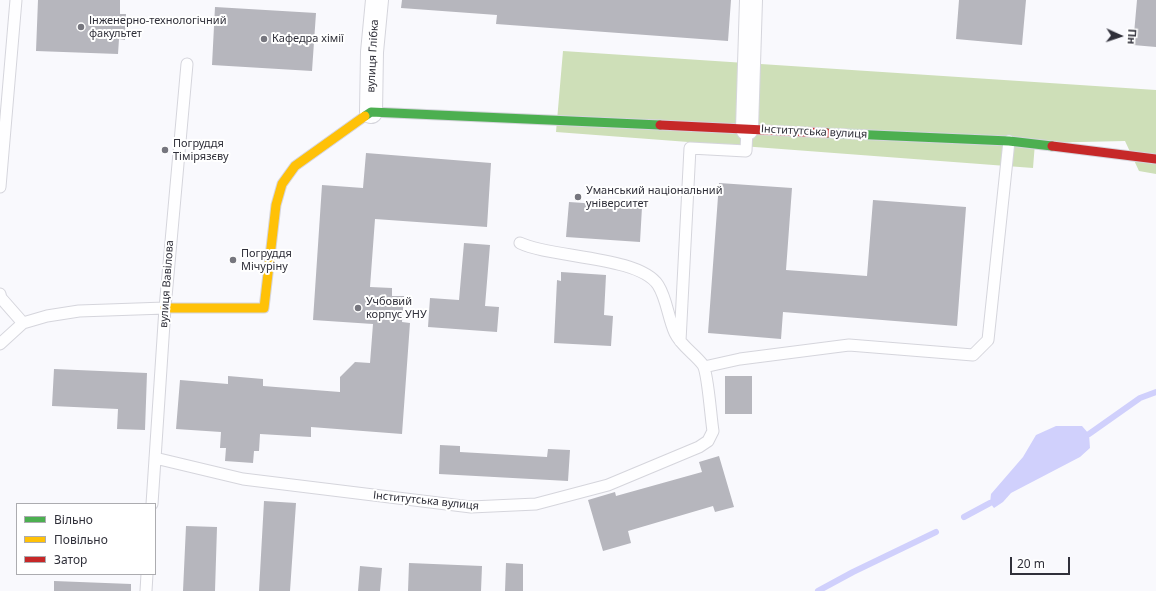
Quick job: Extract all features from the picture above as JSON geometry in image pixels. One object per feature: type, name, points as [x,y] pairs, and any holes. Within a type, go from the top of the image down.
[{"type":"street","name":"вулиця Глібка","points":[[371,112],[372,52],[377,0]]},
{"type":"street","points":[[165,308],[264,308],[276,205],[282,184],[295,166],[371,112],[747,129],[751,0]]},
{"type":"street","name":"Інститутська вулиця","points":[[747,129],[1009,141],[1156,159]]},
{"type":"lane","points":[[0,187],[16,0]]},
{"type":"lane","name":"вулиця Вавілова","points":[[152,503],[165,308],[187,64]]},
{"type":"lane","name":"Інститутська вулиця","points":[[680,341],[690,148],[746,151],[747,129]]},
{"type":"lane","points":[[520,243],[539,249],[568,253],[633,268],[647,275],[657,284],[666,302],[675,333],[680,341],[704,366],[740,359],[849,345],[973,355],[988,340],[1009,141]]},
{"type":"lane","points":[[0,294],[1,298],[23,323]]},
{"type":"lane","points":[[0,344],[23,323],[48,316],[79,310],[165,308]]},
{"type":"lane","name":"Інститутська вулиця","points":[[155,458],[243,479],[471,508],[536,504],[608,485],[699,447],[708,441],[713,431],[704,366]]},
{"type":"lane","points":[[146,591],[147,575]]},
{"type":"green space","points":[[563,51],[1156,90],[1156,174],[1139,171],[1125,141],[1035,143],[1033,168],[556,132]]},
{"type":"water","points":[[1056,426],[1082,426],[1089,434],[1090,448],[1080,457],[1011,493],[1003,502],[994,508],[990,503],[991,494],[1023,457],[1036,435]]},
{"type":"building","name":"Інженерно-технологічний факультет","points":[[38,0],[120,0],[120,14],[126,14],[125,40],[119,39],[118,54],[36,51]]},
{"type":"building","points":[[402,0],[731,0],[728,41],[496,24],[497,15],[401,8]]},
{"type":"building","points":[[959,0],[1026,0],[1022,45],[956,39]]},
{"type":"building","points":[[1137,0],[1156,0],[1156,47],[1133,45]]},
{"type":"building","name":"Кафедра хімії","points":[[215,7],[316,13],[312,71],[212,65]]},
{"type":"building","name":"Учбовий корпус УНУ","points":[[366,153],[491,163],[487,227],[375,219],[370,287],[392,288],[392,296],[404,296],[402,322],[410,323],[402,434],[311,427],[311,437],[260,434],[259,451],[254,451],[253,463],[225,461],[226,448],[220,448],[221,432],[176,429],[180,380],[228,384],[228,376],[263,379],[263,386],[340,392],[340,377],[355,362],[370,363],[373,324],[313,320],[322,185],[363,188]]},
{"type":"building","points":[[719,183],[792,188],[786,270],[867,276],[873,200],[966,207],[957,326],[783,312],[781,339],[708,333]]},
{"type":"building","points":[[569,202],[642,207],[640,242],[566,237]]},
{"type":"building","points":[[464,243],[490,245],[485,306],[499,307],[497,332],[428,327],[430,298],[459,300]]},
{"type":"building","points":[[561,272],[606,275],[604,315],[613,316],[611,346],[554,343],[557,280],[561,281]]},
{"type":"building","points":[[54,369],[147,373],[145,430],[117,429],[118,409],[52,406]]},
{"type":"building","points":[[725,376],[752,376],[752,414],[725,414]]},
{"type":"building","points":[[440,445],[460,446],[460,452],[547,457],[548,449],[570,450],[568,481],[439,474]]},
{"type":"building","points":[[719,456],[734,507],[715,512],[713,506],[628,531],[631,543],[603,551],[588,500],[615,492],[616,496],[702,472],[699,462]]},
{"type":"building","points":[[264,501],[296,503],[290,591],[259,591]]},
{"type":"building","points":[[186,526],[217,527],[215,591],[183,591]]},
{"type":"building","points":[[409,563],[482,566],[481,591],[408,591]]},
{"type":"building","points":[[506,563],[523,564],[523,591],[505,591]]},
{"type":"building","points":[[360,566],[382,568],[380,591],[358,591]]},
{"type":"building","points":[[54,581],[131,584],[131,591],[54,591]]},
{"type":"waterway","points":[[1089,434],[1140,398],[1156,392]]},
{"type":"waterway","points":[[964,517],[990,503]]},
{"type":"waterway","points":[[818,591],[853,572],[936,532]]},
{"type":"traffic: fast","points":[[365,116],[371,112],[660,125]]},
{"type":"traffic: fast","points":[[827,133],[1009,141],[1052,146]]},
{"type":"traffic: slow","points":[[165,308],[264,308],[276,205],[282,184],[295,166],[365,116]]},
{"type":"traffic: jam","points":[[660,125],[827,133]]},
{"type":"traffic: jam","points":[[1052,146],[1156,159]]},
{"type":"place","name":"Інженерно-технологічний факультет","points":[[81,27]]},
{"type":"place","name":"Кафедра хімії","points":[[264,39]]},
{"type":"place","name":"Погруддя Тімірязєву","points":[[165,150]]},
{"type":"place","name":"Уманський національний університет","points":[[578,197]]},
{"type":"place","name":"Погруддя Мічуріну","points":[[233,260]]},
{"type":"place","name":"Учбовий корпус УНУ","points":[[358,308]]}]
